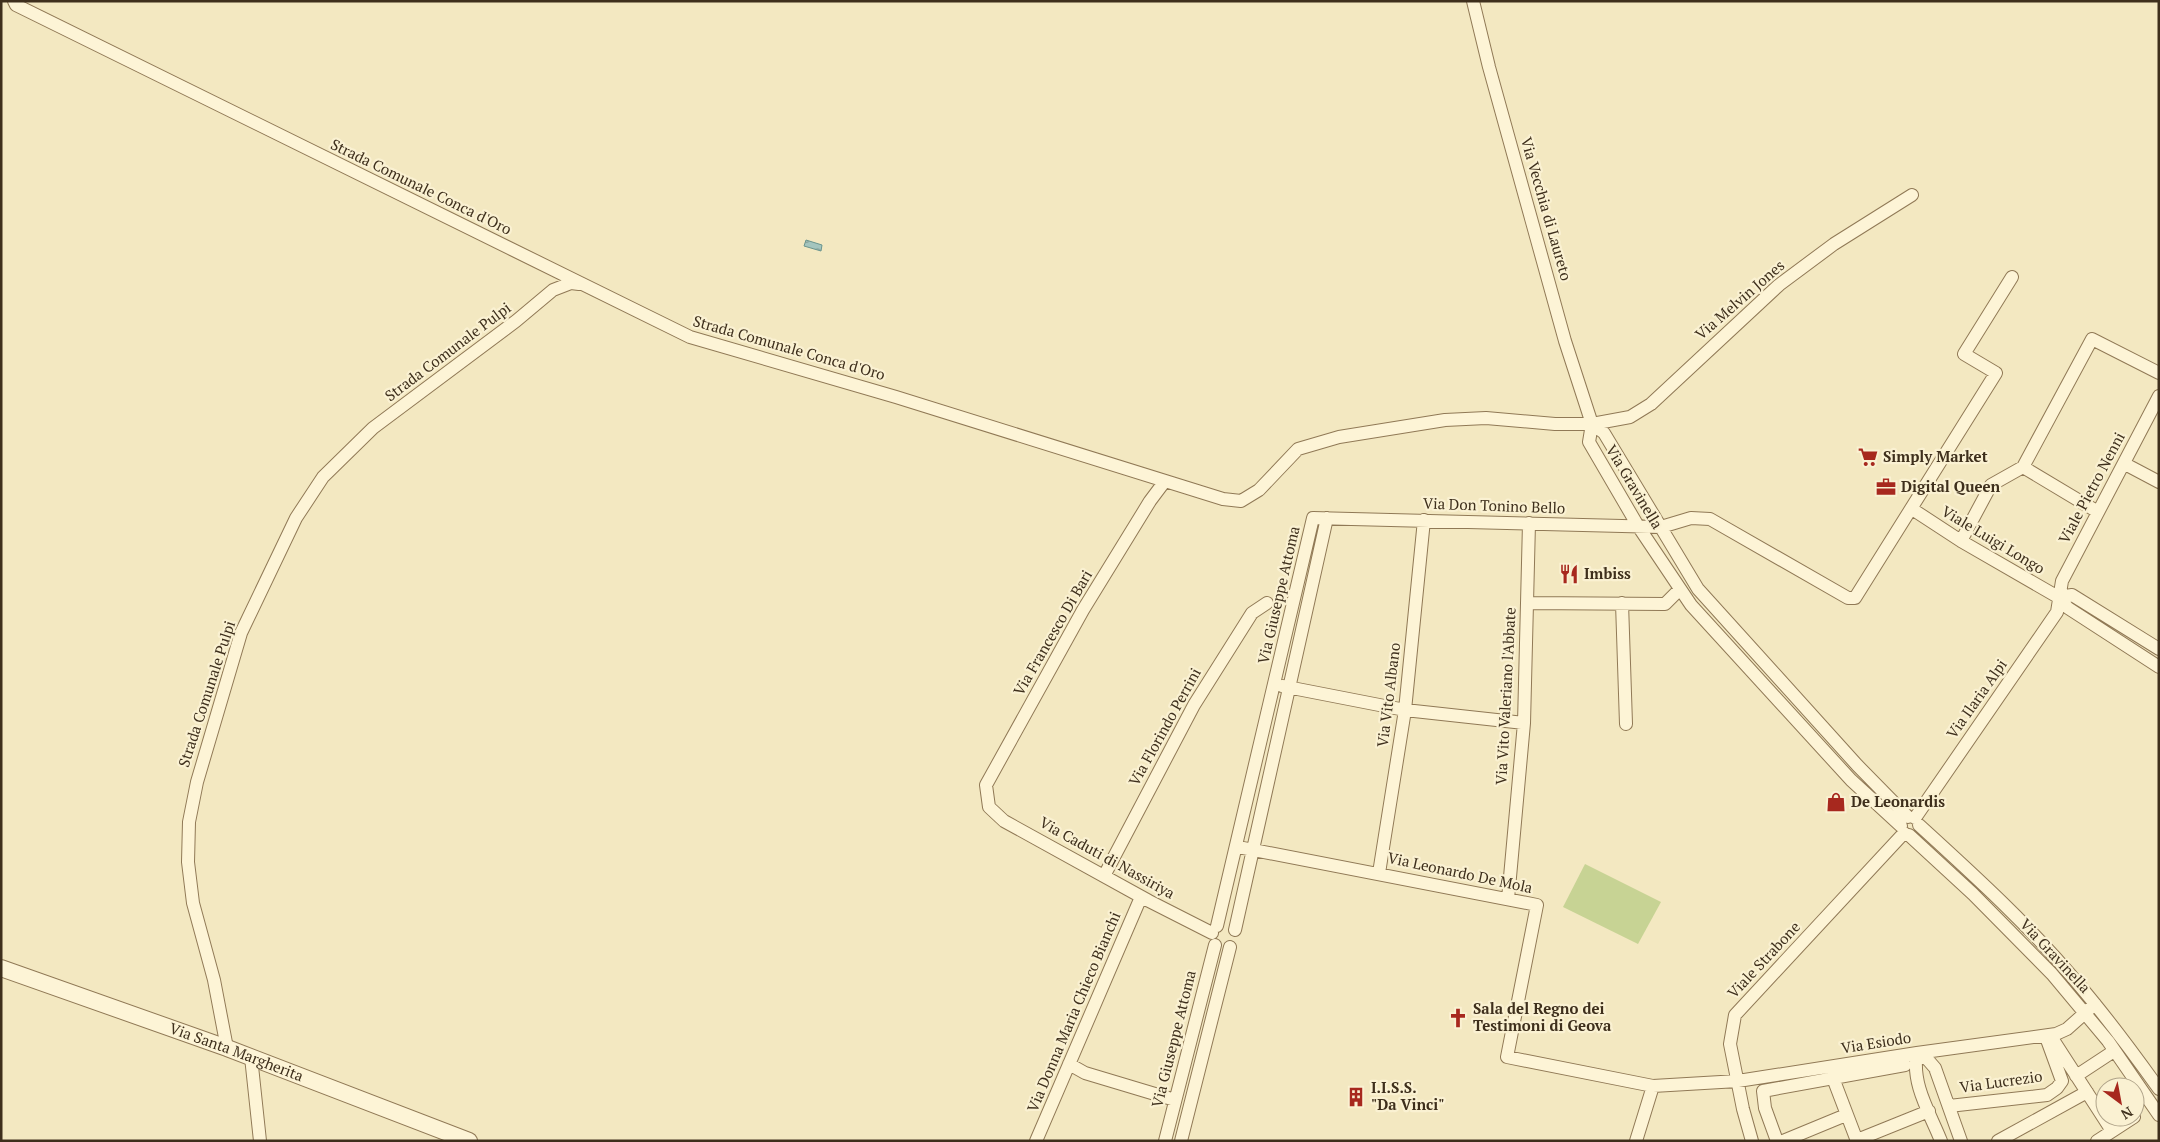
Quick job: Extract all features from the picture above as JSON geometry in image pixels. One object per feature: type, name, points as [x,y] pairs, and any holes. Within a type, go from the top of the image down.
[{"type":"street","name":"Strada Comunale Conca d'Oro","points":[[14,1],[16,5],[25,10],[690,338],[896,397],[1223,499],[1241,501],[1259,490],[1298,449],[1339,437],[1453,419],[1486,418],[1555,424],[1592,424]]},
{"type":"street","name":"Via Vecchia di Laureto","points":[[1473,1],[1489,67],[1565,341],[1592,424]]},
{"type":"street","name":"Via Melvin Jones","points":[[1592,424],[1630,417],[1651,404],[1779,285],[1834,244],[1912,195]]},
{"type":"street","points":[[1912,509],[1996,374],[1964,354],[2012,277]]},
{"type":"street","name":"Strada Comunale Pulpi","points":[[227,1048],[214,980],[193,903],[188,862],[189,822],[196,782],[241,633],[296,518],[324,477],[373,428],[516,321],[553,290],[571,283],[580,284]]},
{"type":"street","points":[[1962,541],[1991,485],[2023,467],[2092,339],[2159,373]]},
{"type":"street","name":"Viale Pietro Nenni","points":[[2058,597],[2062,580],[2125,464],[2159,396]]},
{"type":"street","name":"Via Gravinella","points":[[2156,1107],[2052,974],[1909,825],[1698,588],[1604,433],[1592,424],[1589,442],[1638,526],[1679,590],[1850,780],[1909,825],[2014,914],[2047,948],[2095,1004],[2159,1089]]},
{"type":"street","points":[[2125,464],[2159,482]]},
{"type":"street","points":[[2023,467],[2098,512]]},
{"type":"street","name":"Via Francesco Di Bari","points":[[989,807],[986,786],[1083,610],[1150,501],[1165,481]]},
{"type":"street","name":"Via Don Tonino Bello","points":[[1327,518],[1661,527],[1691,518],[1710,519],[1848,598],[1855,598],[1912,509]]},
{"type":"street","name":"Viale Luigi Longo","points":[[1912,509],[1962,541],[2058,597],[2068,608],[2159,667]]},
{"type":"street","name":"Via Giuseppe Attoma","points":[[1165,1141],[1238,846],[1313,518],[1327,518],[1235,930],[1236,941],[1230,947],[1181,1141]]},
{"type":"street","name":"Via Vito Albano","points":[[1379,873],[1405,710],[1424,520]]},
{"type":"street","name":"Via Vito Valeriano l'Abbate","points":[[1508,899],[1524,723],[1528,523]]},
{"type":"street","points":[[1527,603],[1665,604],[1679,590]]},
{"type":"street","name":"Viale Luigi Longo","points":[[2058,597],[2072,595],[2159,650]]},
{"type":"street","name":"Via Ilaria Alpi","points":[[1909,825],[2057,612],[2058,597]]},
{"type":"street","name":"Via Florindo Perrini","points":[[1104,876],[1194,705],[1252,613],[1267,603]]},
{"type":"street","points":[[1622,603],[1626,724]]},
{"type":"street","name":"Via Giuseppe Attoma","points":[[1275,685],[1290,688]]},
{"type":"street","points":[[1290,688],[1405,710],[1524,723]]},
{"type":"street","name":"Via Caduti di Nassiriya","points":[[989,807],[1004,821],[1141,897],[1215,934]]},
{"type":"street","name":"Viale Strabone","points":[[1752,1141],[1730,1044],[1735,1015],[1909,825]]},
{"type":"street","points":[[1238,846],[1254,851]]},
{"type":"street","name":"Via Leonardo De Mola","points":[[1254,851],[1379,873],[1537,905],[1507,1057],[1653,1086]]},
{"type":"street","name":"Via Donna Maria Chieco Bianchi","points":[[1036,1141],[1141,897]]},
{"type":"street","points":[[1230,947],[1222,949],[1215,934],[1229,924],[1235,930]]},
{"type":"street","name":"Via Santa Margherita","points":[[1,968],[227,1048],[469,1141]]},
{"type":"street","name":"Via Esiodo","points":[[1653,1086],[1738,1081],[2047,1035],[2067,1029],[2095,1004]]},
{"type":"street","points":[[2047,1035],[2112,1131]]},
{"type":"street","points":[[2047,1035],[2062,1080],[2058,1088],[2065,1104]]},
{"type":"street","points":[[2076,1076],[2114,1051]]},
{"type":"street","points":[[1941,1141],[1916,1080],[1915,1066],[1917,1053],[1928,1060],[1935,1068],[1961,1141]]},
{"type":"street","points":[[251,1057],[260,1141]]},
{"type":"street","points":[[1069,1064],[1085,1073],[1175,1100]]},
{"type":"street","name":"Via Esiodo","points":[[1776,1141],[1764,1108],[1763,1091],[1905,1065]]},
{"type":"street","points":[[1833,1078],[1857,1140],[1929,1111]]},
{"type":"street","points":[[1636,1141],[1653,1086]]},
{"type":"street","name":"Via Lucrezio","points":[[1949,1106],[2047,1095],[2058,1088]]},
{"type":"street","points":[[1998,1141],[2087,1092]]},
{"type":"street","points":[[1783,1141],[1846,1115]]},
{"type":"street","points":[[2097,1141],[2119,1127]]},
{"type":"green space","points":[[1585,864],[1661,902],[1638,944],[1563,907]]},
{"type":"water","points":[[806,240],[822,245],[821,251],[804,246]]},
{"type":"place","name":"Simply Market","points":[[1868,457]]},
{"type":"place","name":"Digital Queen","points":[[1886,487]]},
{"type":"place","name":"Imbiss","points":[[1569,574]]},
{"type":"place","name":"De Leonardis","points":[[1836,802]]},
{"type":"place","name":"Sala del Regno dei Testimoni di Geova","points":[[1458,1018]]},
{"type":"place","name":"I.I.S.S. \"Da Vinci\"","points":[[1356,1097]]}]
